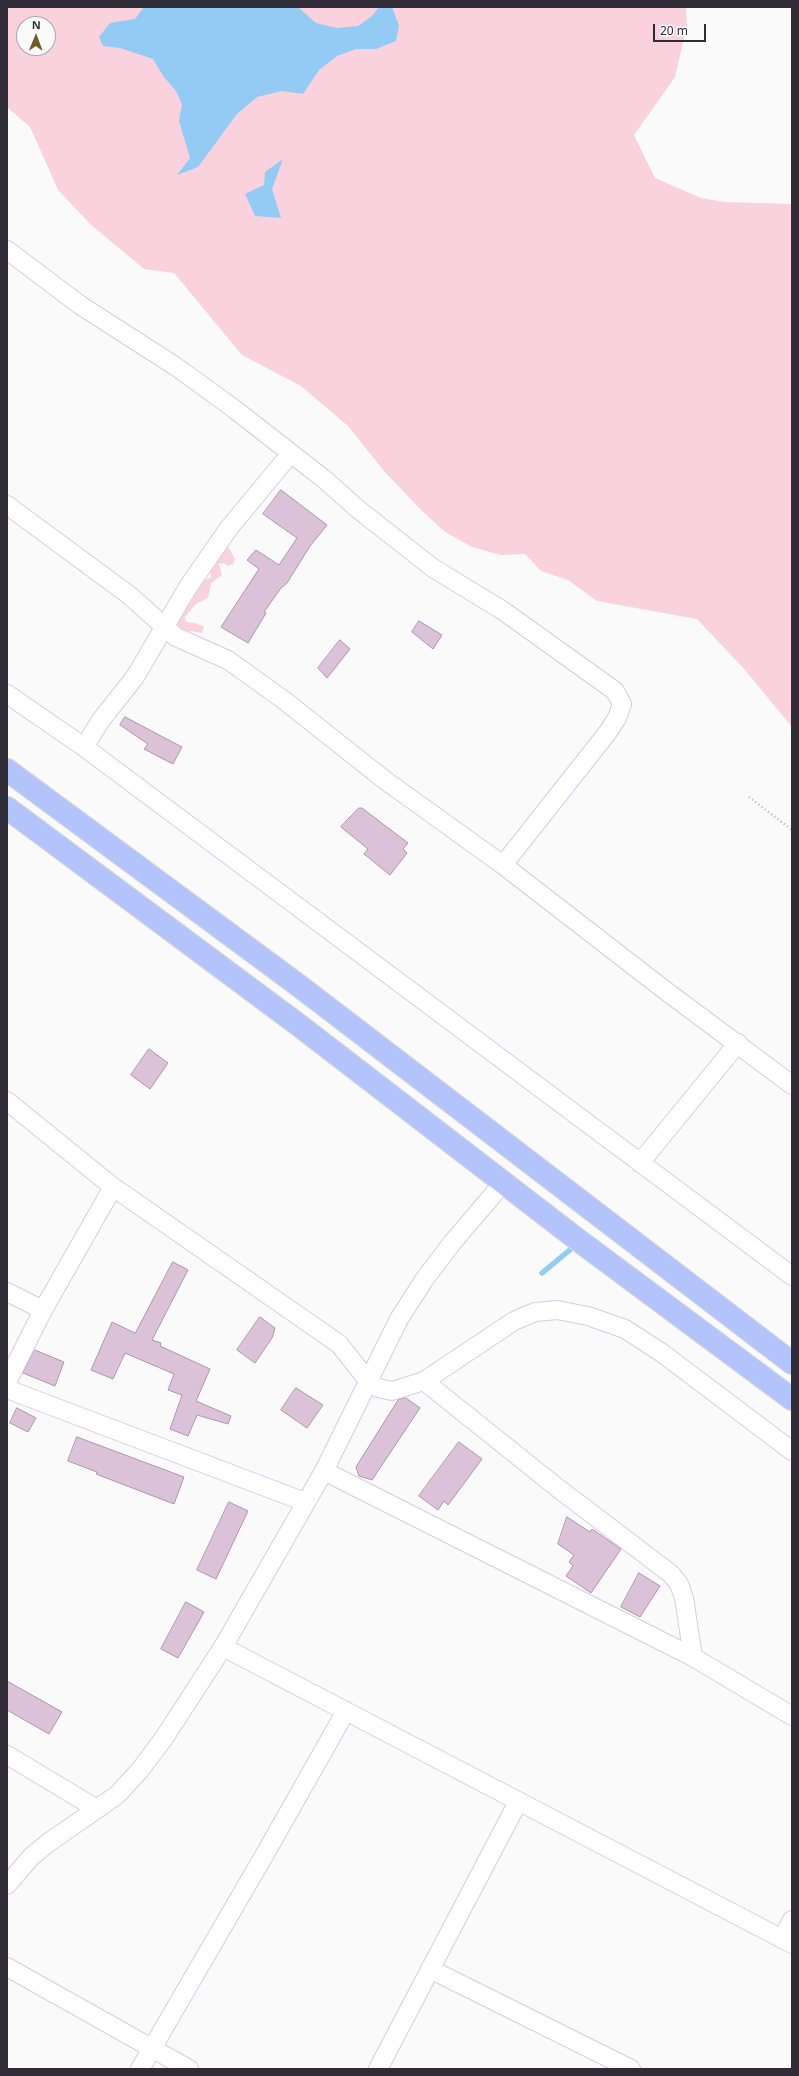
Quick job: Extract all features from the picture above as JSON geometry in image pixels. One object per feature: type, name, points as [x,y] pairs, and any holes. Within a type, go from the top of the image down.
[{"type":"main road","points":[[7,770],[298,985],[792,1364]]},
{"type":"main road","points":[[7,808],[300,1026],[503,1183],[792,1399]]},
{"type":"street","points":[[7,250],[80,305],[206,388],[291,453],[433,568],[502,610],[615,691],[622,704],[618,718],[503,865]]},
{"type":"street","points":[[84,747],[101,720],[135,677],[165,629],[188,587],[229,528],[291,453]]},
{"type":"street","points":[[7,505],[130,595],[165,629],[176,637],[228,660],[266,687],[386,780],[503,865],[666,991],[792,1084]]},
{"type":"street","points":[[7,694],[84,747],[792,1276]]},
{"type":"street","points":[[640,1163],[738,1043]]},
{"type":"street","points":[[7,1101],[113,1187],[339,1344],[369,1382],[378,1388],[392,1391],[424,1381],[514,1321],[535,1312],[557,1310],[588,1316],[625,1329],[662,1353],[792,1451]]},
{"type":"street","points":[[7,1885],[31,1857],[48,1843],[117,1795],[140,1770],[164,1738],[223,1647],[324,1471],[399,1319],[424,1280],[452,1243],[503,1183]]},
{"type":"street","points":[[7,1382],[44,1310],[113,1187]]},
{"type":"street","points":[[7,1292],[44,1310]]},
{"type":"street","points":[[424,1381],[559,1489],[671,1574],[679,1584],[684,1598],[693,1657]]},
{"type":"street","points":[[7,1389],[305,1502]]},
{"type":"street","points":[[324,1471],[693,1657],[792,1716]]},
{"type":"street","points":[[223,1647],[787,1942],[792,1920]]},
{"type":"street","points":[[140,2069],[346,1711]]},
{"type":"street","points":[[7,1755],[97,1809]]},
{"type":"street","points":[[378,2069],[518,1802]]},
{"type":"street","points":[[7,1967],[189,2069]]},
{"type":"street","points":[[430,1969],[631,2069]]},
{"type":"path","points":[[749,797],[792,830]]},
{"type":"shaded area","points":[[7,7],[686,7],[687,25],[675,77],[634,135],[655,178],[701,198],[724,202],[792,204],[792,727],[745,670],[697,619],[597,601],[568,580],[541,571],[525,554],[501,555],[472,547],[445,532],[419,508],[384,471],[348,426],[301,386],[242,355],[174,273],[144,269],[90,224],[58,190],[30,127],[7,107]]},
{"type":"shaded area","points":[[224,540],[235,559],[233,564],[228,566],[224,563],[219,564],[222,575],[211,583],[208,598],[196,604],[185,617],[186,622],[195,623],[204,627],[202,633],[191,631],[180,637],[166,614],[197,581],[211,578],[210,569]]},
{"type":"water","points":[[144,7],[298,7],[316,23],[337,28],[358,26],[372,16],[379,7],[392,7],[399,26],[396,41],[376,49],[356,49],[337,56],[319,70],[303,94],[282,91],[257,97],[237,114],[198,167],[177,175],[190,158],[179,121],[182,104],[176,91],[164,77],[153,59],[120,48],[103,46],[99,37],[110,23],[135,19]]},
{"type":"water","points":[[283,159],[272,189],[281,218],[255,216],[245,194],[264,185],[265,172]]},
{"type":"building","points":[[281,490],[327,525],[310,546],[287,583],[281,588],[264,612],[266,613],[248,643],[221,627],[259,569],[247,560],[256,550],[279,565],[297,538],[263,514]]},
{"type":"building","points":[[419,621],[442,635],[433,649],[412,632]]},
{"type":"building","points":[[340,640],[350,649],[327,678],[318,668]]},
{"type":"building","points":[[125,717],[182,747],[173,764],[144,749],[148,744],[120,725]]},
{"type":"building","points":[[359,808],[362,808],[408,843],[403,849],[407,853],[390,875],[364,854],[368,849],[341,827]]},
{"type":"building","points":[[149,1049],[168,1063],[150,1089],[131,1075]]},
{"type":"building","points":[[173,1262],[188,1270],[152,1340],[161,1343],[160,1346],[210,1369],[196,1401],[231,1416],[228,1424],[197,1415],[188,1436],[170,1429],[182,1395],[168,1390],[174,1374],[125,1353],[113,1379],[91,1370],[112,1322],[135,1333]]},
{"type":"building","points":[[260,1317],[275,1328],[272,1338],[255,1363],[237,1350]]},
{"type":"building","points":[[35,1350],[64,1362],[55,1386],[23,1373]]},
{"type":"building","points":[[296,1388],[323,1405],[307,1428],[281,1410]]},
{"type":"building","points":[[406,1398],[420,1408],[372,1480],[359,1476],[356,1467],[398,1400]]},
{"type":"building","points":[[17,1408],[36,1418],[28,1432],[10,1423]]},
{"type":"building","points":[[77,1437],[184,1477],[174,1504],[96,1474],[97,1472],[68,1461]]},
{"type":"building","points":[[459,1442],[482,1459],[448,1505],[444,1501],[438,1510],[419,1496]]},
{"type":"building","points":[[229,1502],[248,1511],[216,1579],[197,1570]]},
{"type":"building","points":[[567,1517],[590,1532],[592,1529],[621,1549],[591,1593],[566,1576],[573,1566],[569,1562],[574,1555],[558,1544]]},
{"type":"building","points":[[639,1573],[660,1586],[640,1617],[621,1607]]},
{"type":"building","points":[[186,1602],[204,1612],[178,1658],[161,1649]]},
{"type":"building","points":[[7,1681],[62,1712],[49,1734],[7,1710]]},
{"type":"waterway","points":[[542,1273],[571,1249]]}]
